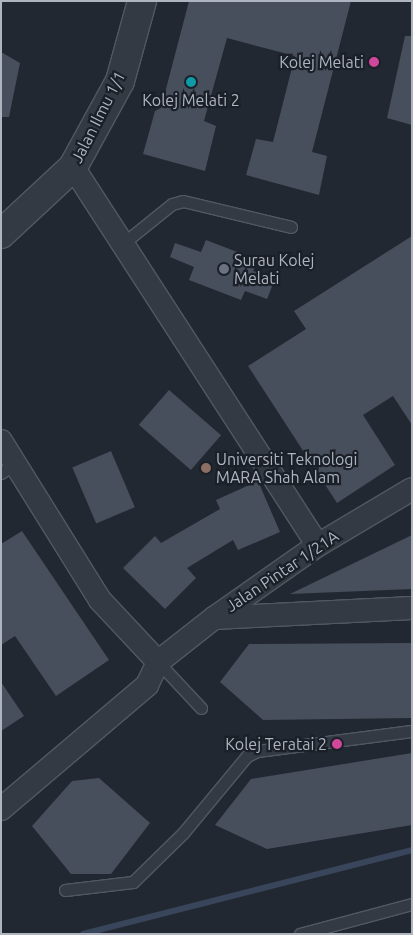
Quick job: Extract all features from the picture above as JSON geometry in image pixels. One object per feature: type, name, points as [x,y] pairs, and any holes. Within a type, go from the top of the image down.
[{"type":"street","name":"Jalan Ilmu 1/1","points":[[4,227],[73,167],[120,82],[142,1]]},
{"type":"street","points":[[73,167],[318,545]]},
{"type":"street","points":[[1,441],[8,468],[100,600],[158,662],[147,686],[1,809]]},
{"type":"street","name":"Jalan Pintar 1/21A","points":[[158,662],[214,618],[318,545],[412,489]]},
{"type":"street","points":[[214,618],[412,608]]},
{"type":"lane","points":[[122,245],[172,204],[183,201],[291,227]]},
{"type":"lane","points":[[158,662],[201,708]]},
{"type":"lane","points":[[65,890],[134,882],[183,833],[247,756],[257,751],[412,731]]},
{"type":"lane","points":[[300,934],[412,904]]},
{"type":"building","name":"Kolej Melati 2","points":[[189,1],[351,1],[312,152],[327,156],[319,195],[246,175],[256,139],[273,142],[295,56],[227,38],[204,121],[216,126],[205,171],[143,154],[155,111],[161,108]]},
{"type":"building","name":"Kolej Melati","points":[[405,36],[412,36],[412,125],[387,118]]},
{"type":"building","points":[[1,52],[20,63],[9,117],[1,117]]},
{"type":"building","points":[[412,236],[412,425],[393,396],[363,415],[395,465],[337,503],[248,366],[306,329],[294,311]]},
{"type":"building","name":"Surau Kolej Melati","points":[[206,240],[258,260],[253,271],[275,279],[267,299],[245,291],[241,300],[189,280],[194,267],[170,257],[175,243],[201,252]]},
{"type":"building","points":[[169,390],[221,435],[191,470],[139,425]]},
{"type":"building","points":[[111,451],[135,507],[96,524],[72,467]]},
{"type":"building","points":[[258,481],[280,532],[238,550],[233,540],[187,568],[196,578],[165,609],[123,568],[155,536],[161,543],[220,509],[216,500]]},
{"type":"building","points":[[22,531],[109,660],[56,696],[15,636],[1,645],[1,544]]},
{"type":"building","points":[[412,535],[412,589],[290,594]]},
{"type":"building","name":"Kolej Teratai 2","points":[[412,643],[412,718],[263,720],[220,682],[249,644]]},
{"type":"building","points":[[1,682],[24,716],[1,731]]},
{"type":"building","points":[[412,753],[412,825],[267,849],[215,825],[251,779]]},
{"type":"building","points":[[99,778],[150,823],[111,874],[71,874],[32,826],[72,781]]},
{"type":"waterway","points":[[83,934],[412,850]]},
{"type":"place","name":"Kolej Melati","points":[[374,62]]},
{"type":"place","name":"Kolej Melati 2","points":[[191,82]]},
{"type":"place","name":"Surau Kolej Melati","points":[[224,269]]},
{"type":"place","name":"Universiti Teknologi MARA Shah Alam","points":[[206,468]]},
{"type":"place","name":"Kolej Teratai 2","points":[[337,744]]}]
